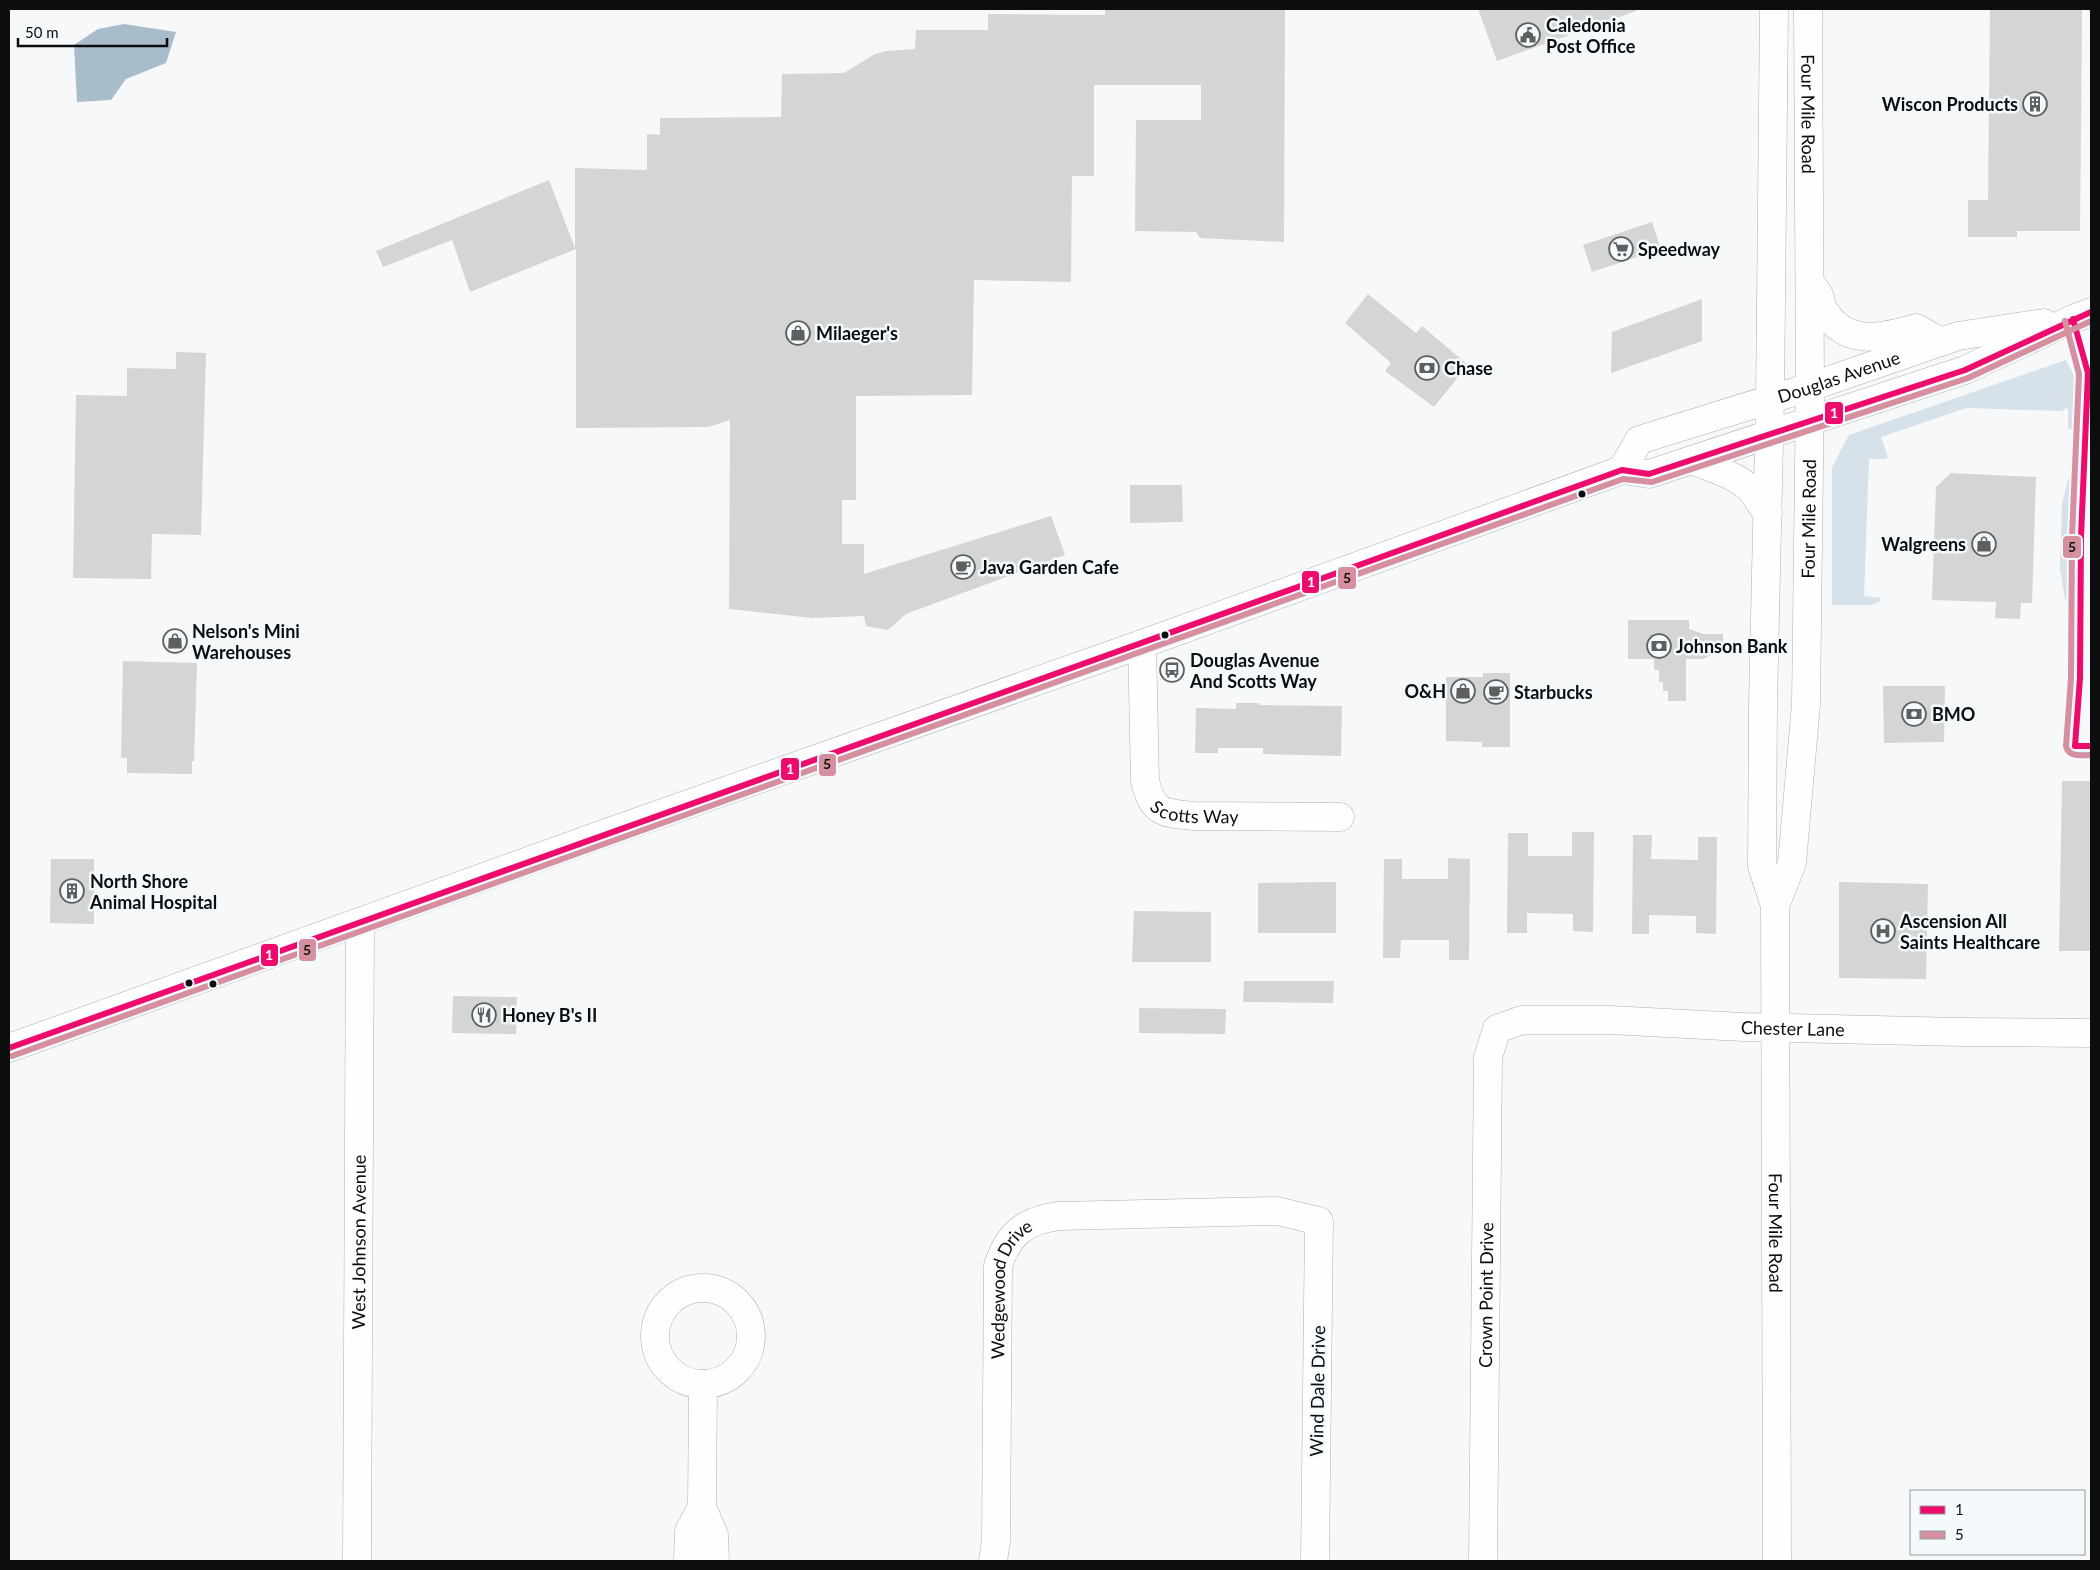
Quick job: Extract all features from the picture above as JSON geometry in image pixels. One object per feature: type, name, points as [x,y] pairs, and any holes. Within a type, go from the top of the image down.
[{"type":"main road","name":"Four Mile Road","points":[[1774,9],[1770,435],[1763,704],[1762,866],[1775,906],[1777,1561]]},
{"type":"main road","name":"Four Mile Road","points":[[1775,906],[1792,863],[1806,704],[1810,387],[1808,9]]},
{"type":"main road","points":[[1810,282],[1820,296],[1823,310],[1843,329],[1855,335],[1867,338],[1880,338],[1916,328],[1941,342]]},
{"type":"main road","name":"Douglas Avenue","points":[[1622,470],[1639,440],[1810,387],[1958,336],[2082,315]]},
{"type":"main road","name":"Douglas Avenue","points":[[9,1048],[1142,644],[1622,470],[1649,474],[1965,370],[2082,315]]},
{"type":"main road","points":[[1692,460],[1740,480],[1752,490],[1758,504],[1768,513]]},
{"type":"main road","name":"Scotts Way","points":[[1142,644],[1145,780],[1149,797],[1158,809],[1173,814],[1194,816],[1340,817]]},
{"type":"main road","name":"West Johnson Avenue","points":[[357,1561],[360,922]]},
{"type":"main road","name":"Chester Lane","points":[[1497,1029],[1522,1020],[1610,1020],[1960,1032],[2091,1032]]},
{"type":"main road","name":"Crown Point Drive","points":[[1483,1561],[1488,1057],[1497,1029]]},
{"type":"main road","name":"Wedgewood Drive","points":[[993,1561],[996,1540],[998,1266],[1003,1250],[1013,1236],[1026,1225],[1043,1218],[1059,1216],[1277,1211],[1319,1220]]},
{"type":"main road","name":"Wind Dale Drive","points":[[1315,1561],[1319,1220]]},
{"type":"main road","points":[[703,1384],[702,1506],[714,1535],[715,1561]]},
{"type":"main road","points":[[688,1561],[689,1532],[702,1506]]},
{"type":"shaded area","points":[[2066,360],[2076,380],[2074,429],[2068,429],[2068,409],[2066,408],[2062,411],[1966,408],[1881,437],[1888,457],[1885,459],[1869,459],[1864,596],[1881,598],[1879,602],[1871,605],[1832,605],[1832,467],[1849,435]]},
{"type":"shaded area","points":[[2072,477],[2075,481],[2072,595],[2069,599],[2065,599],[2060,569],[2062,504],[2068,480]]},
{"type":"water","points":[[124,24],[176,32],[166,63],[126,79],[111,100],[77,102],[74,45],[98,29]]},
{"type":"building","points":[[1105,9],[1285,9],[1284,242],[1200,238],[1196,232],[1135,231],[1136,120],[1201,120],[1201,85],[1094,85],[1094,176],[1072,176],[1071,282],[974,280],[972,395],[856,396],[856,500],[842,500],[842,544],[864,544],[864,574],[1051,516],[1065,555],[906,614],[888,630],[866,626],[864,616],[812,618],[729,609],[730,420],[708,427],[576,428],[576,249],[470,292],[452,240],[383,267],[376,251],[549,180],[575,248],[575,168],[647,170],[647,134],[660,135],[660,118],[781,117],[782,74],[844,73],[875,54],[886,51],[915,49],[916,30],[988,30],[988,14],[1105,15]]},
{"type":"building","name":"Caledonia Post Office","points":[[1478,9],[1635,9],[1636,11],[1497,61]]},
{"type":"building","name":"Wiscon Products","points":[[1990,9],[2082,9],[2080,231],[2017,231],[2017,237],[1968,237],[1968,200],[1988,200]]},
{"type":"building","points":[[1652,222],[1661,249],[1592,272],[1583,245]]},
{"type":"building","points":[[1368,294],[1416,333],[1422,326],[1468,365],[1434,407],[1385,371],[1391,363],[1345,323]]},
{"type":"building","points":[[1702,299],[1702,341],[1611,373],[1612,332]]},
{"type":"building","points":[[176,352],[206,353],[201,535],[152,534],[151,579],[73,578],[76,395],[127,396],[127,368],[176,369]]},
{"type":"building","name":"Walgreens","points":[[1951,473],[2036,477],[2032,603],[2021,603],[2020,619],[1995,618],[1996,602],[1932,600],[1936,487]]},
{"type":"building","points":[[1130,485],[1182,485],[1183,522],[1130,523]]},
{"type":"building","points":[[1628,620],[1689,620],[1689,629],[1703,634],[1723,634],[1723,649],[1703,659],[1686,659],[1686,701],[1668,701],[1668,691],[1663,691],[1663,682],[1659,682],[1659,670],[1654,670],[1654,659],[1628,659]]},
{"type":"building","points":[[123,661],[197,663],[192,774],[127,773],[127,758],[121,758]]},
{"type":"building","points":[[1483,673],[1510,673],[1510,747],[1482,747],[1482,742],[1446,741],[1446,677],[1483,677]]},
{"type":"building","name":"BMO","points":[[1883,686],[1945,686],[1944,742],[1884,743]]},
{"type":"building","points":[[1236,703],[1342,706],[1341,756],[1263,754],[1263,748],[1218,748],[1218,753],[1195,753],[1196,708],[1236,709]]},
{"type":"building","points":[[2062,781],[2091,781],[2091,951],[2059,951]]},
{"type":"building","points":[[1572,832],[1594,832],[1593,932],[1573,931],[1573,914],[1527,913],[1527,933],[1507,933],[1508,833],[1528,833],[1528,856],[1572,856]]},
{"type":"building","points":[[1633,835],[1652,835],[1651,859],[1698,860],[1698,837],[1717,837],[1716,934],[1696,933],[1696,916],[1649,915],[1649,934],[1632,934]]},
{"type":"building","points":[[1448,858],[1470,859],[1469,960],[1449,960],[1449,940],[1401,940],[1400,958],[1383,958],[1384,859],[1402,859],[1402,879],[1448,879]]},
{"type":"building","name":"North Shore Animal Hospital","points":[[51,859],[94,859],[94,924],[50,923]]},
{"type":"building","points":[[1336,882],[1336,933],[1258,933],[1258,883]]},
{"type":"building","name":"Ascension All Saints Healthcare","points":[[1839,882],[1928,884],[1926,979],[1839,978]]},
{"type":"building","points":[[1134,911],[1211,912],[1211,962],[1132,962]]},
{"type":"building","points":[[1244,981],[1334,981],[1333,1003],[1243,1002]]},
{"type":"building","name":"Honey B's II","points":[[453,996],[517,997],[516,1034],[452,1033]]},
{"type":"building","points":[[1139,1008],[1226,1009],[1225,1034],[1139,1033]]},
{"type":"transit line","name":"1","points":[[9,1048],[1622,470],[1649,474],[1965,370],[2091,312]]},
{"type":"transit line","name":"1","points":[[2073,319],[2088,373],[2081,537],[2080,678],[2075,746],[2091,746]]},
{"type":"transit line","name":"5","points":[[2065,321],[2079,374],[2072,537],[2071,678],[2066,746],[2073,754],[2091,755]]},
{"type":"transit line","name":"5","points":[[12,1056],[1623,479],[1652,482],[1968,378],[2091,321]]},
{"type":"place","name":"Caledonia Post Office","points":[[1528,35]]},
{"type":"place","name":"Wiscon Products","points":[[2035,104]]},
{"type":"place","name":"Speedway","points":[[1621,249]]},
{"type":"place","name":"Milaeger's","points":[[798,333]]},
{"type":"place","name":"Chase","points":[[1427,368]]},
{"type":"place","name":"Walgreens","points":[[1984,544]]},
{"type":"place","name":"Java Garden Cafe","points":[[963,567]]},
{"type":"place","name":"Nelson's Mini Warehouses","points":[[175,641]]},
{"type":"place","name":"Johnson Bank","points":[[1659,646]]},
{"type":"place","name":"Douglas Avenue And Scotts Way","points":[[1172,670]]},
{"type":"place","name":"O&H","points":[[1463,691]]},
{"type":"place","name":"Starbucks","points":[[1496,692]]},
{"type":"place","name":"BMO","points":[[1914,714]]},
{"type":"place","name":"North Shore Animal Hospital","points":[[72,891]]},
{"type":"place","name":"Ascension All Saints Healthcare","points":[[1883,931]]},
{"type":"place","name":"Honey B's II","points":[[484,1015]]}]
